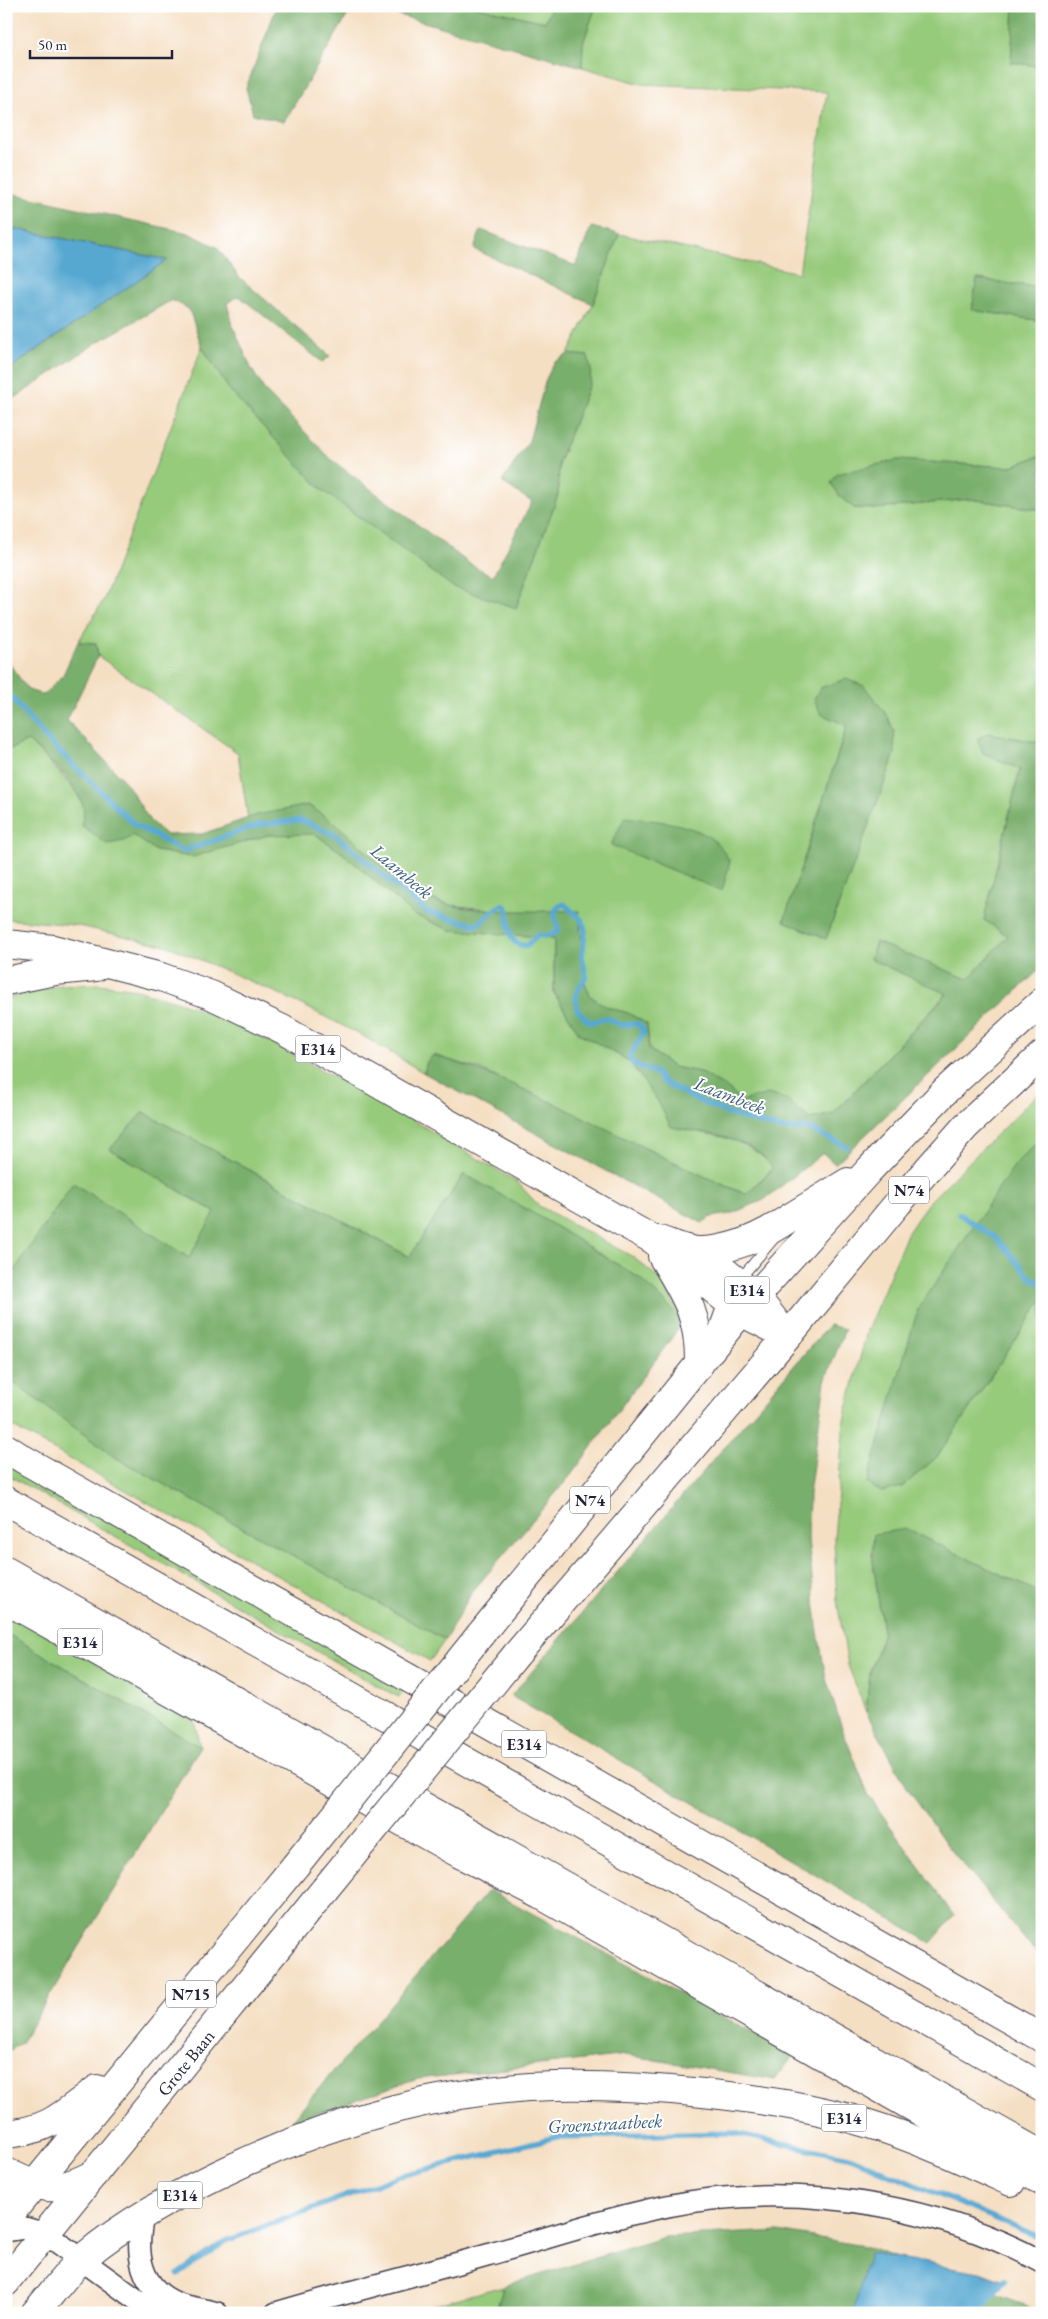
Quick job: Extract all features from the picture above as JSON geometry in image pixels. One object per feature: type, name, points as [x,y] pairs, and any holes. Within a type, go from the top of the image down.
[{"type":"highway","name":"E314","points":[[6,944],[53,949],[161,978],[211,996],[282,1029],[652,1239],[737,1295],[788,1336]]},
{"type":"highway","name":"E314","points":[[6,981],[56,971],[110,965]]},
{"type":"highway","name":"N74","points":[[386,1753],[699,1366],[737,1295],[870,1168],[946,1090],[1042,1002]]},
{"type":"highway","name":"N74","points":[[421,1773],[516,1655],[788,1336],[898,1203],[960,1133],[1042,1055]]},
{"type":"highway","name":"N74","points":[[792,1217],[870,1168]]},
{"type":"highway","name":"E314","points":[[652,1239],[700,1251],[751,1240],[766,1234],[792,1217]]},
{"type":"highway","name":"E314","points":[[652,1239],[686,1296],[698,1330],[699,1366]]},
{"type":"highway","name":"E314","points":[[700,1251],[737,1295]]},
{"type":"highway","name":"E314","points":[[6,1448],[1042,2038]]},
{"type":"highway","name":"E314","points":[[6,1501],[1042,2087]]},
{"type":"highway","name":"E314","points":[[6,1571],[1042,2155]]},
{"type":"highway","name":"E314","points":[[6,1600],[460,1854],[541,1895],[1042,2181]]},
{"type":"highway","name":"N715","points":[[6,2219],[386,1753]]},
{"type":"highway","name":"Grote Baan","points":[[6,2282],[421,1773]]},
{"type":"highway","points":[[6,2134],[44,2127],[69,2112],[96,2090],[117,2084]]},
{"type":"highway","name":"E314","points":[[144,2216],[216,2175],[312,2134],[383,2113],[452,2096],[500,2089],[554,2086],[633,2087],[694,2092],[809,2108],[870,2124],[951,2154],[1042,2196]]},
{"type":"highway","points":[[6,2172],[46,2189],[79,2182],[94,2174]]},
{"type":"highway","points":[[35,2313],[82,2260],[107,2239],[144,2216]]},
{"type":"street","points":[[276,2313],[635,2214],[710,2200],[774,2197],[814,2198],[888,2208],[970,2230],[1042,2262]]},
{"type":"street","points":[[144,2216],[140,2234],[139,2257],[150,2284],[161,2294],[180,2304],[217,2313]]},
{"type":"street","points":[[6,2231],[25,2228],[46,2234],[155,2313]]},
{"type":"lane","name":"N74","points":[[737,1295],[792,1217]]},
{"type":"green space","points":[[277,6],[353,6],[284,122],[253,114],[246,88]]},
{"type":"green space","points":[[367,6],[472,6],[545,22],[552,6],[596,6],[583,43],[582,67]]},
{"type":"green space","points":[[472,6],[552,6],[546,22]]},
{"type":"green space","points":[[596,6],[1014,6],[1011,62],[1042,67],[1042,288],[977,279],[972,310],[1042,321],[1042,458],[1039,456],[1009,467],[897,460],[854,508],[874,509],[970,499],[1042,510],[1042,743],[988,733],[983,753],[1020,769],[984,920],[1009,935],[968,980],[876,942],[870,959],[947,993],[833,1114],[810,1119],[792,1105],[772,1096],[742,1102],[728,1089],[700,1072],[673,1067],[649,1049],[647,1024],[628,1013],[607,1007],[590,996],[585,983],[582,940],[499,910],[449,905],[421,895],[388,871],[308,805],[248,819],[238,753],[98,656],[96,643],[78,642],[104,599],[202,347],[230,391],[516,608],[558,495],[559,462],[590,382],[588,356],[568,354],[593,304],[619,234],[799,273],[827,92],[641,84],[582,67],[583,43]],"holes":[[[847,725],[895,754],[826,939],[784,921]]]},
{"type":"green space","points":[[1014,6],[1042,6],[1042,67],[1011,62]]},
{"type":"green space","points":[[6,192],[188,233],[217,247],[239,277],[330,356],[322,362],[239,296],[227,303],[232,324],[251,368],[265,391],[333,461],[470,564],[493,576],[532,502],[502,482],[529,441],[546,379],[554,363],[568,354],[588,356],[591,369],[590,382],[559,462],[558,495],[516,608],[453,587],[322,490],[230,391],[202,347],[189,309],[172,300],[96,343],[6,404],[6,371],[167,260],[6,227]]},
{"type":"green space","points":[[591,227],[619,234],[593,304],[474,249],[481,230],[576,266]]},
{"type":"green space","points":[[977,279],[1042,288],[1042,321],[972,310]]},
{"type":"green space","points":[[1040,456],[1042,458],[1042,510],[970,499],[874,509],[854,508],[841,498],[831,483],[837,474],[897,460],[1009,467]]},
{"type":"green space","points":[[78,642],[96,643],[98,656],[67,720],[127,784],[150,821],[166,835],[202,834],[257,815],[308,805],[344,831],[397,879],[421,895],[437,902],[477,909],[579,911],[585,983],[590,996],[607,1007],[628,1013],[647,1024],[649,1049],[673,1067],[700,1072],[728,1089],[742,1101],[768,1094],[786,1099],[810,1119],[833,1114],[947,994],[870,959],[876,942],[968,979],[1008,936],[984,920],[1020,769],[983,753],[977,739],[988,733],[1042,743],[1042,967],[835,1164],[823,1153],[764,1200],[730,1214],[711,1217],[702,1223],[424,1073],[427,1062],[433,1055],[474,1069],[552,1102],[668,1159],[746,1194],[773,1169],[764,1158],[741,1143],[728,1138],[671,1127],[658,1101],[629,1061],[579,1033],[554,993],[554,938],[451,930],[414,915],[345,855],[315,834],[268,835],[192,857],[156,851],[133,835],[124,841],[107,844],[81,825],[84,811],[80,798],[51,762],[28,741],[6,751],[6,659],[28,690],[44,695],[63,675]]},
{"type":"green space","points":[[846,679],[864,686],[887,715],[894,731],[895,754],[826,939],[784,921],[847,726],[821,714],[814,699],[820,688]]},
{"type":"green space","points":[[28,741],[51,763],[76,792],[84,807],[124,841],[133,835],[156,851],[192,857],[268,835],[315,833],[345,855],[414,915],[451,930],[554,938],[554,993],[579,1033],[629,1061],[658,1101],[672,1127],[727,1138],[740,1143],[763,1157],[773,1168],[746,1194],[712,1180],[479,1069],[433,1055],[427,1062],[424,1073],[363,1036],[282,995],[168,946],[75,925],[6,919],[6,751]]},
{"type":"green space","points":[[625,817],[661,821],[685,827],[708,836],[717,843],[730,862],[722,891],[611,845]]},
{"type":"green space","points":[[100,984],[129,988],[176,1001],[231,1021],[404,1115],[517,1182],[539,1206],[633,1257],[660,1279],[684,1321],[641,1279],[545,1220],[464,1174],[410,1257],[143,1112],[110,1149],[216,1213],[189,1258],[73,1183],[6,1283],[6,998],[61,985]]},
{"type":"green space","points":[[1042,1089],[1042,1137],[1016,1163],[937,1457],[1042,1300],[1042,1594],[906,1530],[872,1554],[883,1632],[870,1673],[866,1712],[848,1665],[837,1601],[834,1539],[844,1420],[867,1331],[907,1234],[928,1203]]},
{"type":"green space","points":[[143,1112],[409,1257],[464,1174],[545,1220],[641,1279],[684,1321],[571,1475],[472,1592],[445,1640],[113,1456],[6,1377],[6,1283],[73,1183],[189,1258],[215,1212],[110,1149]]},
{"type":"green space","points":[[1042,1137],[1042,1300],[937,1457],[902,1487],[882,1492],[867,1484],[918,1309],[1016,1163]]},
{"type":"green space","points":[[829,1325],[845,1329],[825,1381],[809,1493],[808,1539],[817,1626],[826,1679],[844,1734],[869,1796],[954,1916],[931,1943],[511,1696]]},
{"type":"green space","points":[[6,1377],[113,1456],[445,1640],[430,1661],[6,1423]]},
{"type":"green space","points":[[6,1461],[407,1687],[399,1697],[381,1688],[6,1474]]},
{"type":"green space","points":[[906,1529],[1042,1594],[1042,1607],[1037,1621],[1042,1625],[1042,1956],[1031,1947],[947,1845],[908,1789],[866,1712],[870,1673],[883,1632],[872,1554],[874,1534]]},
{"type":"green space","points":[[6,1611],[194,1721],[200,1747],[6,1633]]},
{"type":"green space","points":[[6,1633],[200,1747],[21,2043],[6,2053]]},
{"type":"green space","points":[[489,1890],[794,2055],[775,2080],[626,2055],[418,2079],[290,2122]]},
{"type":"green space","points":[[779,2231],[864,2246],[1027,2306],[1036,2313],[496,2313],[503,2286],[665,2237]]},
{"type":"green space","points":[[503,2286],[496,2313],[405,2313]]},
{"type":"water","points":[[6,227],[167,260],[6,371]]},
{"type":"water","points":[[869,2253],[980,2272],[1004,2281],[978,2313],[853,2313]]},
{"type":"waterway","name":"Laambeek","points":[[6,691],[44,736],[135,825],[184,851],[258,825],[301,820],[335,835],[427,912],[476,925],[495,909],[503,905],[507,908],[511,937],[520,945],[527,946],[538,935],[546,936],[557,932],[555,911],[564,904],[582,920],[585,931],[582,957],[586,976],[576,994],[577,1009],[588,1021],[593,1022],[606,1018],[621,1025],[638,1024],[644,1032],[630,1056],[633,1064],[656,1073],[663,1082],[729,1114],[781,1129],[810,1129],[847,1147]]},
{"type":"waterway","name":"Laambeek","points":[[959,1214],[996,1238],[1030,1277],[1042,1284]]},
{"type":"waterway","name":"Groenstraatbeek","points":[[178,2274],[226,2241],[399,2176],[556,2137],[733,2133],[849,2157],[1042,2238]]},
{"type":"waterway","points":[[978,2313],[1005,2280]]}]
